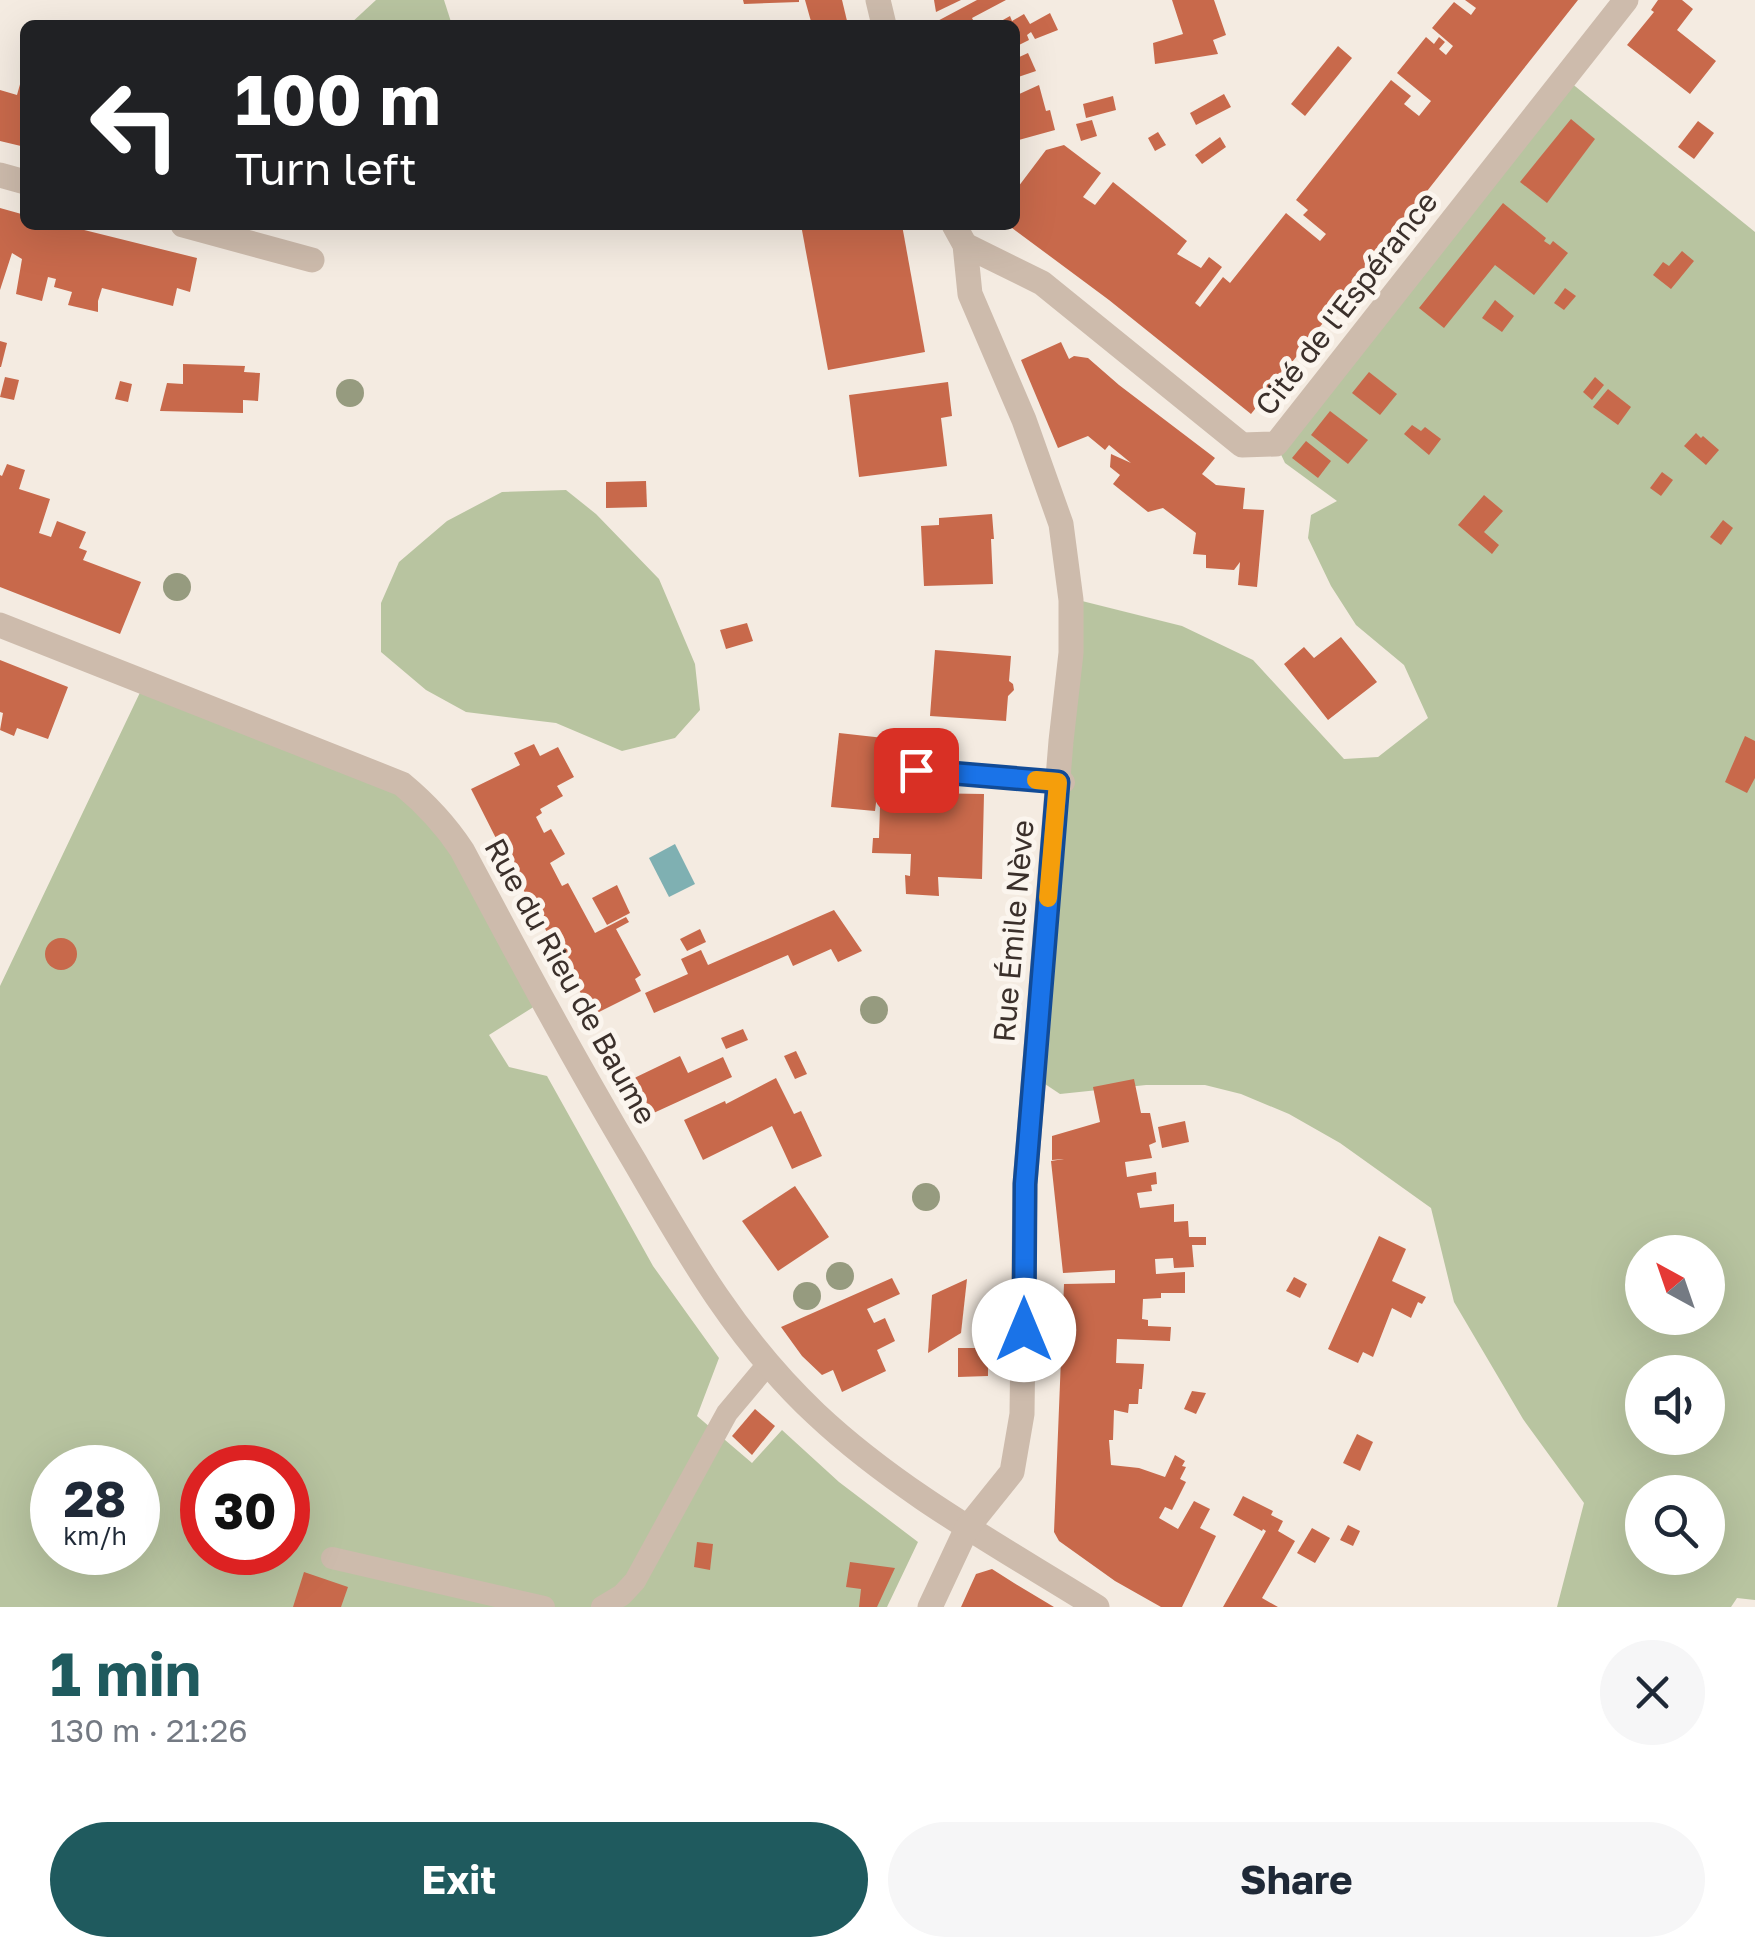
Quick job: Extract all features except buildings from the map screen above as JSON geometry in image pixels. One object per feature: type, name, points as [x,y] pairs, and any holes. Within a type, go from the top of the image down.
[{"type":"street","name":"Cité de l'Espérance","points":[[959,235],[1042,282],[1242,446],[1276,444],[1626,0]]},
{"type":"street","points":[[201,230],[312,260]]},
{"type":"street","name":"Rue Émile Nève","points":[[930,1607],[968,1528],[1012,1472],[1022,1414],[1025,1184],[1072,653],[1071,600],[1061,524],[1024,420],[970,294],[959,235]]},
{"type":"street","name":"Rue du Rieu de Baume","points":[[0,625],[402,784],[424,802],[443,821],[462,850],[565,1044],[700,1274],[768,1364],[858,1452],[968,1528],[1097,1607]]},
{"type":"lane","points":[[916,770],[1061,782]]},
{"type":"lane","points":[[602,1607],[622,1596],[635,1581],[727,1412],[768,1364]]},
{"type":"lane","points":[[332,1558],[544,1607]]},
{"type":"green space","points":[[376,0],[444,0],[450,20],[354,20]]},
{"type":"green space","points":[[1565,78],[1755,232],[1755,1600],[1737,1598],[1731,1607],[1557,1607],[1584,1503],[1523,1419],[1454,1302],[1431,1208],[1340,1143],[1289,1114],[1241,1094],[1205,1085],[1146,1085],[1060,1094],[1036,1078],[1078,600],[1182,626],[1253,660],[1344,759],[1378,757],[1428,718],[1404,665],[1356,625],[1331,586],[1308,538],[1311,515],[1337,501],[1285,463],[1276,444]]},
{"type":"green space","points":[[566,490],[596,514],[659,579],[695,664],[700,710],[675,738],[622,751],[556,723],[466,712],[426,690],[381,652],[381,603],[399,562],[447,521],[502,492]]},
{"type":"green space","points":[[145,682],[424,802],[543,1001],[489,1035],[509,1067],[547,1076],[653,1266],[719,1358],[697,1416],[752,1463],[782,1430],[839,1482],[918,1542],[887,1607],[0,1607],[0,986]]},
{"type":"water","points":[[675,844],[695,884],[669,897],[649,858]]},
{"type":"slow traffic","points":[[1036,780],[1058,782],[1048,898]]},
{"type":"route","points":[[916,770],[1058,782],[1025,1184],[1024,1330]]}]
